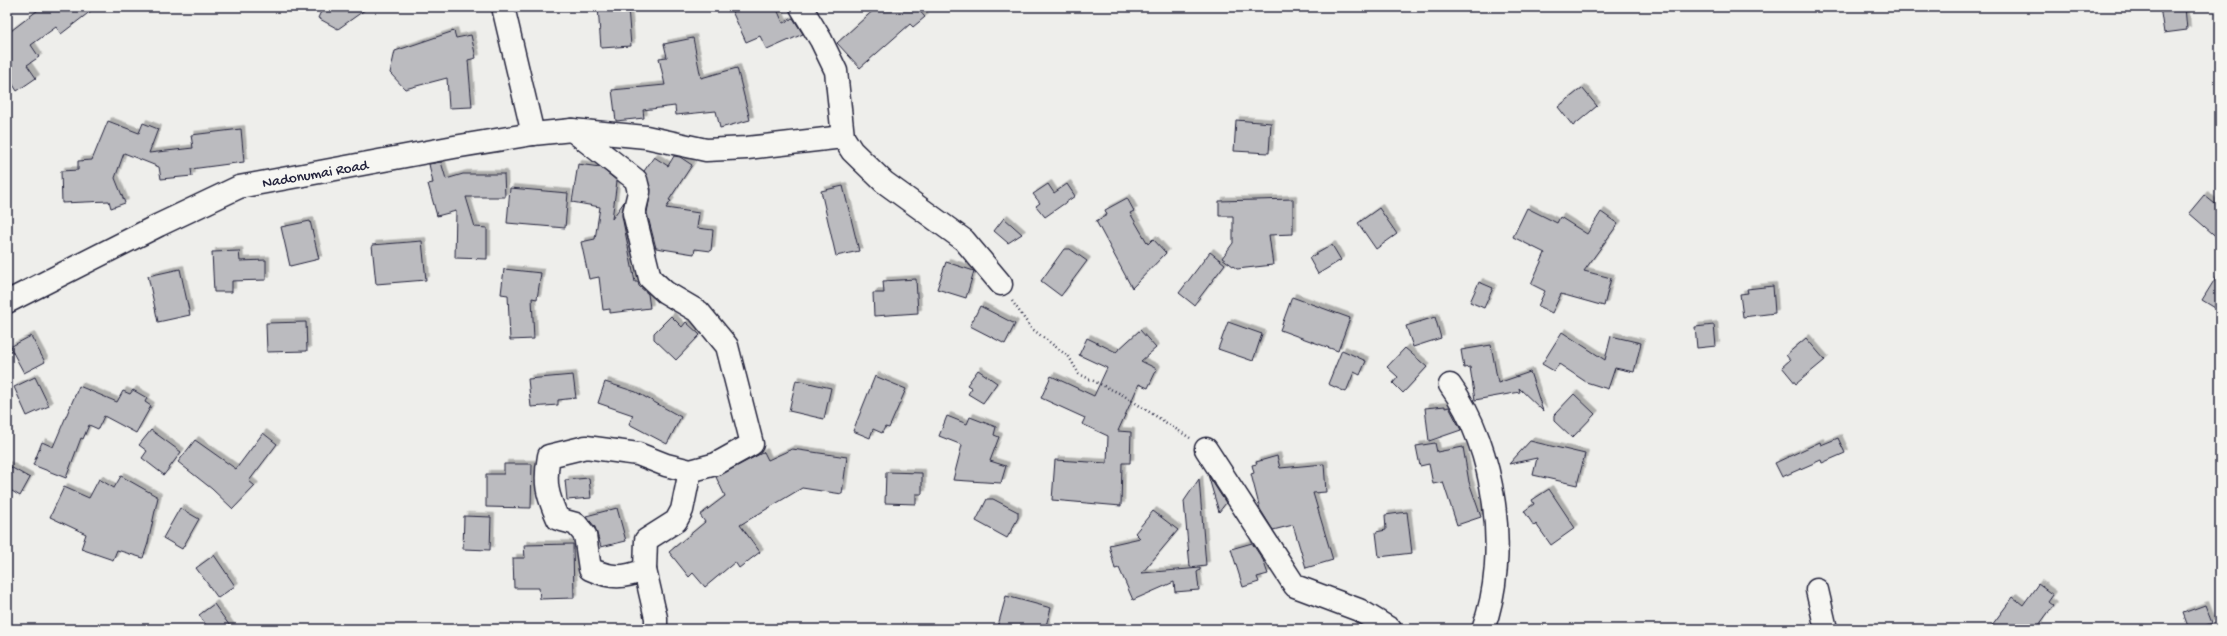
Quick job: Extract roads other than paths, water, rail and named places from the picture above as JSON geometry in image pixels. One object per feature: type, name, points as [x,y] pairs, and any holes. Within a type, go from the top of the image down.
[{"type":"street","points":[[503,7],[533,134]]},
{"type":"street","points":[[801,7],[821,40],[836,71],[843,136],[852,151],[884,182],[964,240],[1001,284]]},
{"type":"street","points":[[572,130],[636,180],[639,192],[634,214],[650,278],[666,292],[699,312],[727,346],[752,444],[716,464],[690,471],[666,465],[638,454],[586,447],[549,456],[545,477],[548,497],[558,519],[576,524],[585,535],[590,568],[605,576],[625,577],[646,570]]},
{"type":"street","name":"Nadonumai Road","points":[[7,302],[159,225],[240,187],[533,134],[572,130],[646,137],[706,150],[722,150],[843,136]]},
{"type":"street","points":[[1450,385],[1460,399],[1477,435],[1488,478],[1495,522],[1495,585],[1483,629]]},
{"type":"street","points":[[1206,449],[1295,586],[1359,610],[1390,629]]},
{"type":"street","points":[[656,629],[656,618],[646,570],[646,540],[676,521],[682,510],[690,471]]},
{"type":"street","points":[[1818,590],[1826,629]]}]
